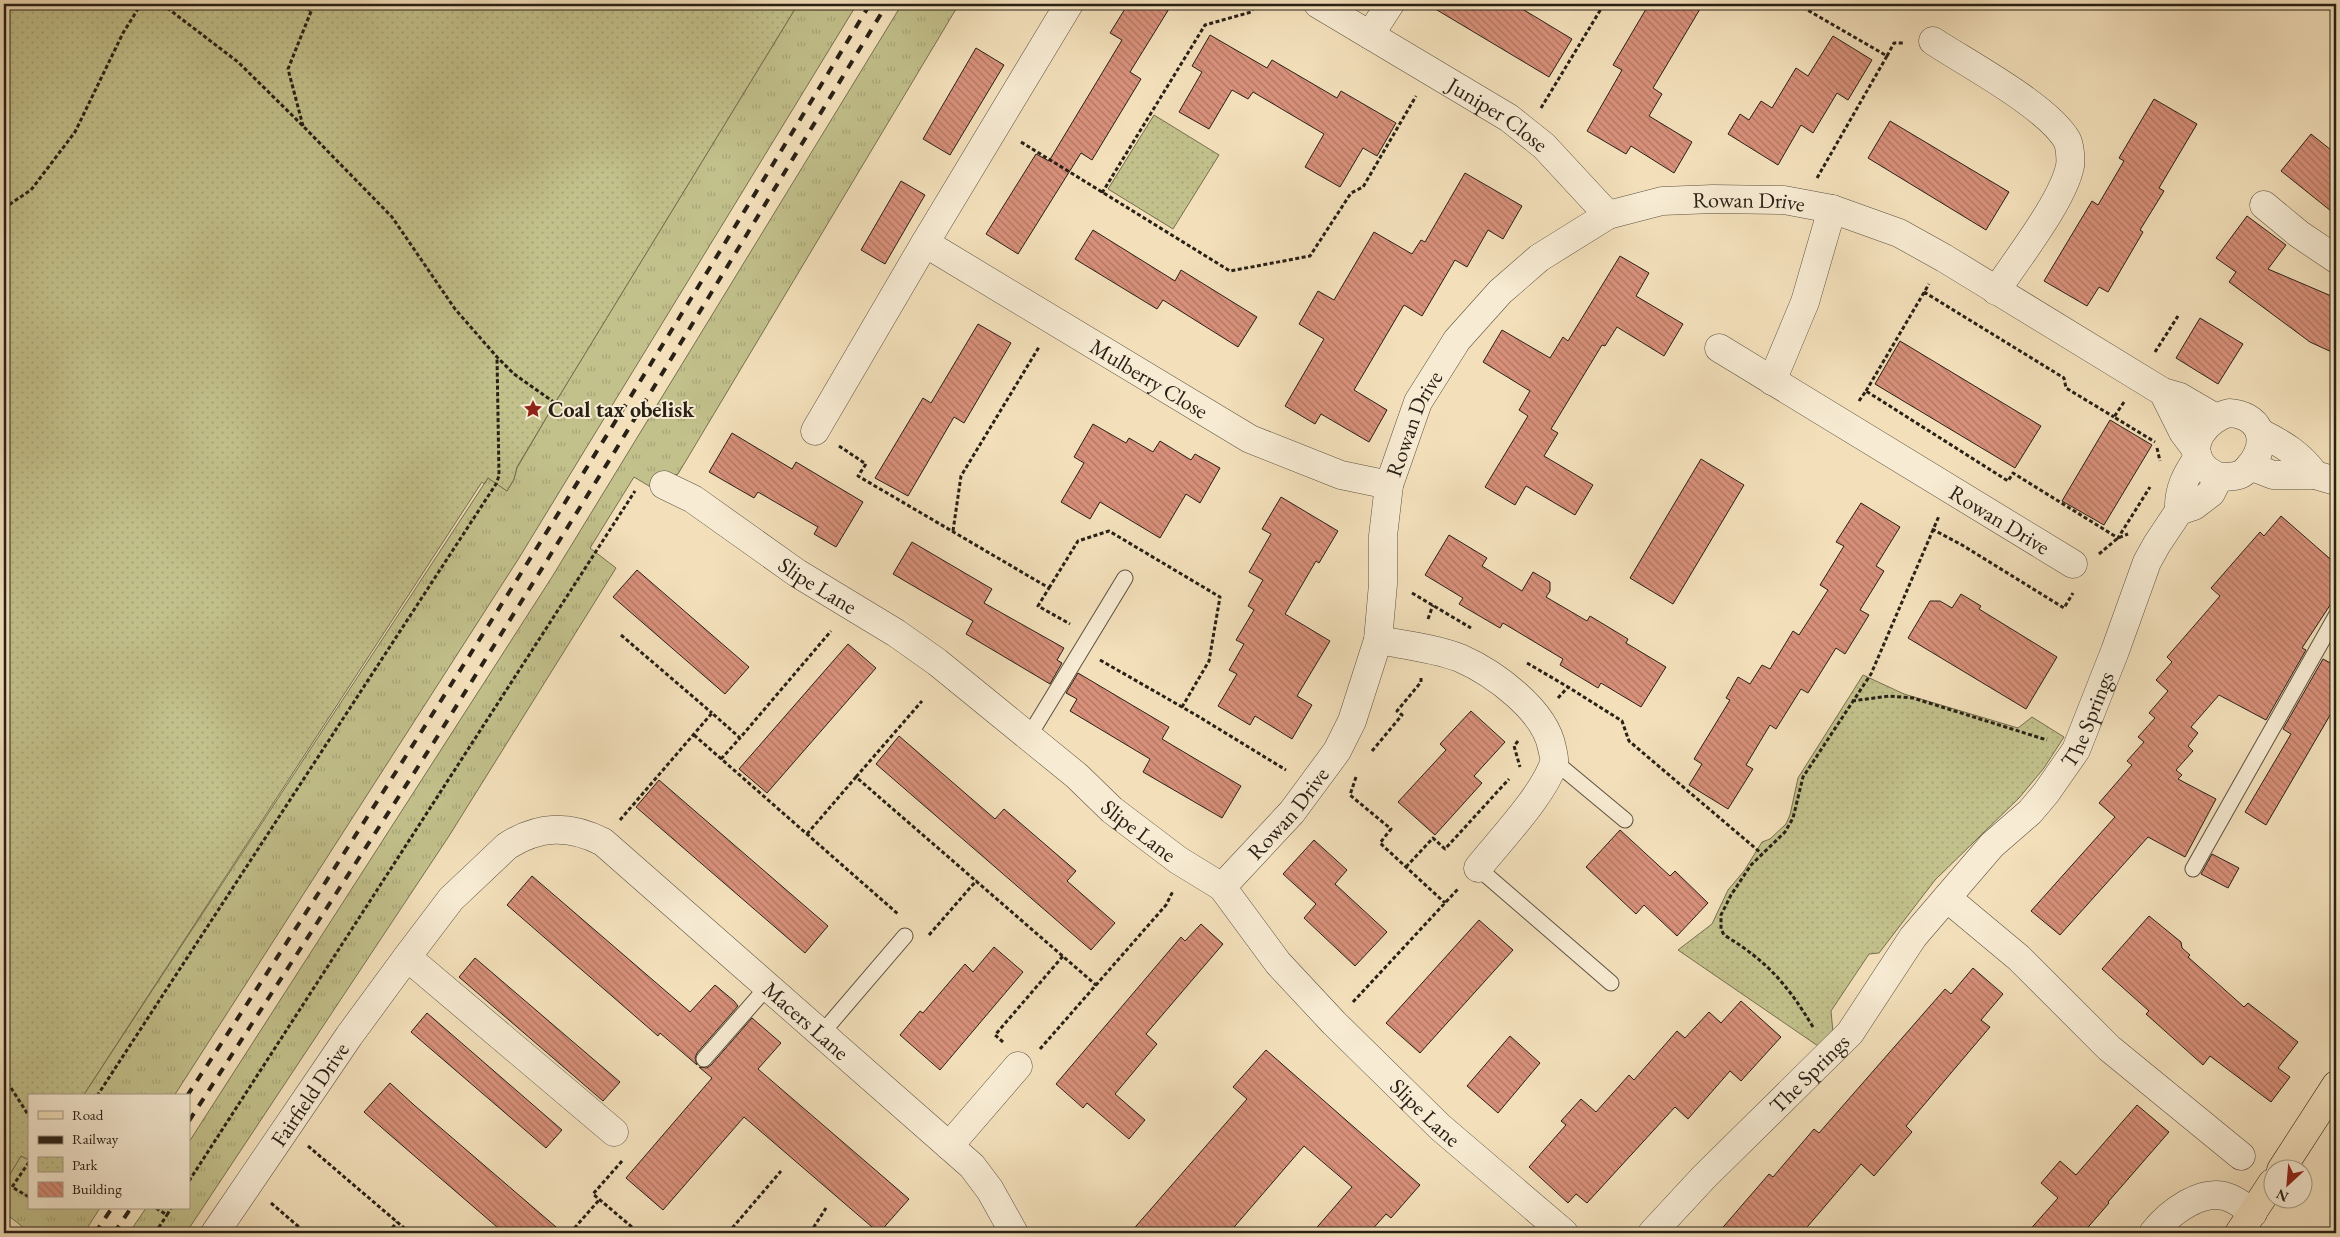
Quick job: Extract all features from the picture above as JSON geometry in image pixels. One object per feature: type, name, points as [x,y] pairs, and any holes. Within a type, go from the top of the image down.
[{"type":"main road","points":[[2287,1160],[2336,1085]]},
{"type":"main road","points":[[2246,1223],[2262,1198]]},
{"type":"street","points":[[814,431],[1069,4]]},
{"type":"street","name":"Juniper Close","points":[[1318,4],[1509,118],[1544,146],[1608,215]]},
{"type":"street","points":[[1370,35],[1390,4]]},
{"type":"street","points":[[1932,41],[2033,106],[2057,127],[2068,142],[2070,165],[2061,193],[1996,291]]},
{"type":"street","name":"Rowan Drive","points":[[1222,887],[1292,812],[1337,751],[1362,694],[1378,640],[1383,584],[1383,536],[1389,485],[1418,402],[1457,340],[1500,292],[1539,258],[1608,215],[1662,201],[1713,199],[1784,200],[1821,207],[1899,233],[1944,258],[2163,392],[2180,397],[2216,418]]},
{"type":"street","points":[[2264,205],[2299,234],[2336,259]]},
{"type":"street","name":"Rowan Drive","points":[[1772,381],[1805,302],[1821,207]]},
{"type":"street","name":"Mulberry Close","points":[[925,243],[1250,439],[1341,476],[1389,485]]},
{"type":"street","name":"Rowan Drive","points":[[1720,348],[1952,488],[2073,564]]},
{"type":"street","points":[[2163,392],[2182,432],[2197,453],[2202,465],[2219,477],[2239,475],[2250,466],[2258,454],[2261,445],[2261,433],[2257,425],[2239,414],[2229,413],[2216,418],[2202,431],[2197,453]]},
{"type":"street","points":[[2261,433],[2278,441],[2326,478]]},
{"type":"street","name":"The Springs","points":[[1652,1233],[1704,1177],[1850,1033],[1913,937],[1992,845],[2030,812],[2046,793],[2076,750],[2115,651],[2147,562],[2179,511],[2178,496],[2197,453]]},
{"type":"street","points":[[2250,466],[2272,475],[2326,478]]},
{"type":"street","points":[[2179,511],[2194,506],[2211,493],[2219,477]]},
{"type":"street","name":"Slipe Lane","points":[[664,485],[693,500],[797,573],[896,633],[937,662],[1077,776],[1112,810],[1187,866],[1222,887],[1278,963],[1334,1023],[1440,1127],[1564,1233]]},
{"type":"street","points":[[1378,640],[1458,657],[1494,677],[1539,719],[1550,735],[1554,762],[1537,794],[1478,868]]},
{"type":"street","name":"Macers Lane","points":[[576,830],[603,842],[972,1166],[990,1190],[1014,1233]]},
{"type":"street","name":"Fairfield Drive","points":[[215,1233],[349,1036],[451,899],[507,846],[518,839],[543,831],[576,830]]},
{"type":"street","points":[[1947,898],[2019,958],[2109,1048],[2241,1156]]},
{"type":"street","points":[[407,957],[614,1132]]},
{"type":"street","points":[[949,1146],[1022,1064]]},
{"type":"street","points":[[2152,1233],[2186,1204],[2207,1196],[2229,1197],[2246,1223]]},
{"type":"lane","points":[[1029,736],[1125,578]]},
{"type":"lane","points":[[2194,869],[2336,616]]},
{"type":"lane","points":[[1554,762],[1625,820]]},
{"type":"lane","points":[[1478,868],[1611,983]]},
{"type":"lane","points":[[822,1033],[905,936]]},
{"type":"lane","points":[[704,1059],[768,986]]},
{"type":"path","points":[[4,208],[31,190],[75,132],[123,34],[142,4]]},
{"type":"path","points":[[162,4],[238,62],[303,126],[392,217],[455,310],[497,357],[514,374],[555,403]]},
{"type":"path","points":[[308,4],[309,12]]},
{"type":"path","points":[[303,126],[288,68],[309,12],[314,4]]},
{"type":"path","points":[[1102,193],[1205,25],[1251,12],[1255,4]]},
{"type":"path","points":[[1527,133],[1604,4]]},
{"type":"path","points":[[1797,4],[1887,56],[1814,183],[1821,207]]},
{"type":"path","points":[[996,127],[1230,271],[1310,256],[1351,193],[1363,187],[1430,72]]},
{"type":"path","points":[[1844,424],[1866,391],[1944,258]]},
{"type":"path","points":[[1924,292],[2064,378],[2066,388],[2155,443],[2161,468]]},
{"type":"path","points":[[2114,417],[2178,316]]},
{"type":"path","points":[[953,531],[960,476],[1055,321]]},
{"type":"path","points":[[98,1094],[496,484],[499,476],[497,357]]},
{"type":"path","points":[[1866,391],[2008,481],[2013,474],[2118,538],[2152,484]]},
{"type":"path","points":[[190,1179],[597,553],[637,488]]},
{"type":"path","points":[[1829,1055],[1799,1005],[1778,976],[1762,960],[1724,935],[1721,929],[1721,915],[1731,895],[1761,853],[1785,832],[1793,818],[1803,777],[1871,674],[1932,529],[1952,488]]},
{"type":"path","points":[[1050,588],[1078,541],[1109,531],[1220,597],[1209,661],[1182,707]]},
{"type":"path","points":[[1371,752],[1402,715],[1397,711],[1421,682],[1424,630],[1433,605]]},
{"type":"path","points":[[722,759],[831,631]]},
{"type":"path","points":[[621,635],[740,738]]},
{"type":"path","points":[[1406,867],[1433,838],[1445,849],[1520,768],[1514,746],[1568,687],[1622,721],[1629,741],[1761,853]]},
{"type":"path","points":[[1852,701],[1889,696],[1913,698],[2076,750]]},
{"type":"path","points":[[807,834],[922,701]]},
{"type":"path","points":[[603,842],[631,805],[712,713]]},
{"type":"path","points":[[694,734],[904,918]]},
{"type":"path","points":[[1337,751],[1359,767],[1350,795],[1391,829],[1380,843],[1445,903]]},
{"type":"path","points":[[856,777],[1096,985]]},
{"type":"path","points":[[1063,956],[996,1035],[1022,1064],[1033,1057],[1166,905],[1187,866]]},
{"type":"path","points":[[1334,1023],[1478,868]]},
{"type":"path","points":[[926,938],[976,881]]},
{"type":"path","points":[[4,1077],[28,1114]]},
{"type":"path","points":[[286,1128],[410,1233]]},
{"type":"path","points":[[614,1132],[632,1149],[594,1194],[639,1233]]},
{"type":"path","points":[[28,1163],[12,1187],[28,1196]]},
{"type":"path","points":[[728,1233],[781,1170]]},
{"type":"path","points":[[248,1184],[306,1233]]},
{"type":"path","points":[[570,1233],[600,1199]]},
{"type":"path","points":[[810,1233],[826,1208]]},
{"type":"path","points":[[159,1210],[167,1215]]},
{"type":"path","points":[[155,1233],[170,1210]]},
{"type":"path","points":[[388,1233],[397,1222]]},
{"type":"green space","points":[[4,4],[798,4],[555,403],[517,467],[514,479],[507,491],[488,478],[484,484],[482,482],[84,1094],[28,1094],[28,1160],[21,1156],[4,1184]]},
{"type":"green space","points":[[798,4],[857,4],[519,558],[175,1094],[84,1094],[488,478],[507,491],[514,479],[517,468]]},
{"type":"green space","points":[[902,4],[959,4],[678,474],[669,477],[659,492],[634,477],[590,548],[616,568],[449,836],[186,1233],[129,1233],[145,1210],[190,1210],[190,1140],[552,577]]},
{"type":"green space","points":[[1154,115],[1219,155],[1173,229],[1108,189]]},
{"type":"green space","points":[[1863,675],[1904,694],[2018,728],[2032,717],[2064,737],[2044,768],[2019,798],[1935,880],[1879,953],[1869,954],[1831,1011],[1833,1032],[1818,1046],[1678,950],[1712,924],[1728,890],[1744,871],[1762,842],[1770,839],[1786,824],[1790,815],[1798,778]]},
{"type":"green space","points":[[21,1156],[28,1160],[28,1210],[99,1210],[84,1233],[21,1233],[24,1228],[4,1212],[4,1184]]},
{"type":"building","points":[[1128,4],[1172,4],[1130,72],[1141,79],[1092,160],[1081,153],[1018,254],[986,234],[1036,154],[1049,161],[1122,40],[1110,33]]},
{"type":"building","points":[[1427,4],[1514,4],[1572,39],[1549,77]]},
{"type":"building","points":[[1649,4],[1703,4],[1653,88],[1662,94],[1649,116],[1692,142],[1674,173],[1631,146],[1626,154],[1587,131],[1622,70],[1613,65]]},
{"type":"building","points":[[1210,35],[1267,68],[1272,60],[1337,98],[1341,91],[1396,123],[1377,156],[1363,148],[1340,187],[1305,167],[1324,134],[1253,92],[1248,99],[1232,90],[1209,129],[1179,112],[1202,72],[1192,66]]},
{"type":"building","points":[[1833,36],[1872,60],[1848,100],[1837,93],[1813,133],[1801,125],[1778,165],[1728,134],[1740,114],[1749,120],[1761,101],[1772,108],[1796,68],[1808,76]]},
{"type":"building","points":[[976,48],[1004,65],[950,155],[923,139]]},
{"type":"building","points":[[2154,99],[2197,124],[2159,188],[2164,191],[2140,230],[2143,232],[2108,292],[2099,287],[2087,306],[2044,281],[2092,201],[2098,205],[2124,161],[2119,158]]},
{"type":"building","points":[[1890,121],[2009,192],[1986,230],[1868,158]]},
{"type":"building","points":[[2311,134],[2336,154],[2336,215],[2281,171]]},
{"type":"building","points":[[1465,173],[1522,206],[1503,239],[1488,230],[1467,267],[1455,260],[1422,316],[1404,305],[1354,390],[1387,410],[1369,442],[1321,414],[1315,424],[1285,406],[1324,339],[1299,324],[1318,291],[1334,300],[1374,232],[1412,254],[1421,240],[1425,242]]},
{"type":"building","points":[[901,181],[925,195],[885,264],[861,250]]},
{"type":"building","points":[[2247,216],[2286,245],[2268,269],[2336,298],[2336,354],[2310,342],[2229,282],[2236,272],[2216,258]]},
{"type":"building","points":[[1093,230],[1175,281],[1181,270],[1257,317],[1238,347],[1163,300],[1157,309],[1075,259]]},
{"type":"building","points":[[1620,256],[1649,273],[1636,296],[1683,324],[1664,356],[1617,327],[1605,346],[1602,345],[1551,429],[1558,433],[1544,456],[1593,485],[1575,515],[1526,486],[1515,505],[1485,487],[1528,416],[1519,410],[1530,391],[1483,362],[1502,330],[1550,358],[1563,337],[1568,341]]},
{"type":"building","points":[[2200,318],[2243,344],[2218,384],[2176,358]]},
{"type":"building","points":[[978,324],[1011,343],[964,423],[954,417],[908,496],[875,478],[923,398],[931,403]]},
{"type":"building","points":[[1900,341],[2041,426],[2015,468],[1875,384]]},
{"type":"building","points":[[2110,420],[2152,445],[2104,525],[2062,501]]},
{"type":"building","points":[[1093,424],[1126,443],[1129,438],[1153,452],[1160,441],[1191,460],[1195,454],[1220,468],[1200,503],[1186,494],[1160,538],[1100,502],[1090,519],[1061,502],[1084,463],[1074,457]]},
{"type":"building","points":[[732,433],[792,469],[796,462],[863,502],[836,547],[814,534],[818,527],[758,492],[754,498],[709,472]]},
{"type":"building","points":[[1701,459],[1744,485],[1673,604],[1630,578]]},
{"type":"building","points":[[1281,497],[1338,531],[1319,563],[1316,561],[1285,614],[1330,641],[1297,696],[1312,705],[1292,739],[1255,716],[1250,725],[1218,706],[1237,674],[1229,670],[1244,644],[1236,640],[1254,610],[1248,606],[1263,580],[1249,572],[1271,534],[1262,529]]},
{"type":"building","points":[[1861,503],[1900,527],[1876,566],[1884,571],[1860,610],[1869,615],[1845,654],[1836,648],[1808,693],[1801,689],[1776,729],[1770,725],[1746,765],[1753,769],[1728,809],[1689,785],[1702,764],[1694,759],[1730,700],[1726,698],[1738,677],[1750,684],[1762,665],[1770,669],[1793,631],[1799,635],[1828,590],[1820,585],[1844,546],[1836,542]]},
{"type":"building","points":[[2281,516],[2336,564],[2336,596],[2302,648],[2306,650],[2266,720],[2219,695],[2191,727],[2198,733],[2188,746],[2193,751],[2176,770],[2182,775],[2178,779],[2216,799],[2185,857],[2148,837],[2060,935],[2031,911],[2115,817],[2099,803],[2132,765],[2127,761],[2144,742],[2138,737],[2155,718],[2149,713],[2168,691],[2156,680],[2172,662],[2167,657],[2220,596],[2211,588],[2260,532],[2264,536]]},
{"type":"building","points":[[1449,535],[1487,558],[1482,566],[1522,591],[1533,572],[1550,582],[1550,591],[1546,597],[1587,621],[1590,616],[1628,639],[1626,643],[1666,667],[1641,707],[1601,683],[1598,688],[1560,665],[1563,659],[1503,623],[1500,628],[1459,604],[1463,598],[1425,575]]},
{"type":"building","points":[[912,542],[992,589],[984,603],[1064,648],[1057,660],[1062,663],[1050,684],[966,634],[973,621],[893,574]]},
{"type":"building","points":[[637,570],[749,667],[725,694],[613,597]]},
{"type":"building","points":[[1961,594],[1981,606],[1979,609],[2057,657],[2026,709],[1908,638],[1930,601],[1940,601],[1952,608]]},
{"type":"building","points":[[848,644],[876,668],[767,793],[739,769]]},
{"type":"building","points":[[2323,659],[2336,666],[2336,705],[2266,825],[2245,812],[2291,734],[2283,729]]},
{"type":"building","points":[[1078,673],[1169,727],[1162,739],[1241,786],[1222,818],[1143,772],[1150,759],[1070,711],[1077,699],[1066,693]]},
{"type":"building","points":[[1471,711],[1505,742],[1474,776],[1482,783],[1435,835],[1398,802],[1446,750],[1440,744]]},
{"type":"building","points":[[899,736],[995,819],[1004,809],[1076,871],[1067,881],[1115,923],[1091,950],[876,764]]},
{"type":"building","points":[[659,780],[828,926],[805,953],[636,807]]},
{"type":"building","points":[[1620,830],[1670,876],[1675,871],[1708,903],[1677,936],[1644,905],[1636,914],[1586,867]]},
{"type":"building","points":[[1314,840],[1347,870],[1335,884],[1387,932],[1355,966],[1304,918],[1316,904],[1283,874]]},
{"type":"building","points":[[2212,854],[2239,868],[2228,888],[2201,874]]},
{"type":"building","points":[[532,876],[690,1012],[715,985],[734,1001],[738,1006],[697,1053],[695,1058],[697,1065],[660,1033],[658,1036],[507,905]]},
{"type":"building","points":[[2149,916],[2181,942],[2182,948],[2190,955],[2188,957],[2244,1007],[2248,1003],[2298,1042],[2278,1068],[2290,1077],[2271,1102],[2210,1056],[2203,1065],[2146,1014],[2149,1011],[2102,969]]},
{"type":"building","points":[[1479,920],[1513,950],[1420,1053],[1386,1023]]},
{"type":"building","points":[[1201,924],[1223,944],[1146,1034],[1157,1044],[1115,1094],[1145,1120],[1129,1139],[1087,1103],[1083,1108],[1056,1084],[1181,937],[1185,941]]},
{"type":"building","points":[[994,947],[1023,972],[940,1070],[900,1035],[920,1011],[923,1013],[965,964],[973,972]]},
{"type":"building","points":[[475,958],[620,1082],[603,1101],[459,977]]},
{"type":"building","points":[[1973,968],[2003,994],[1981,1020],[1990,1027],[1906,1126],[1912,1132],[1874,1176],[1861,1164],[1802,1233],[1718,1233],[1769,1174],[1773,1177],[1814,1129],[1819,1133],[1945,989],[1951,994]]},
{"type":"building","points":[[1741,1001],[1781,1037],[1741,1081],[1730,1071],[1688,1119],[1675,1107],[1587,1203],[1576,1194],[1568,1203],[1529,1167],[1566,1125],[1561,1121],[1581,1099],[1596,1112],[1629,1075],[1634,1080],[1677,1031],[1685,1038],[1709,1012],[1721,1023]]},
{"type":"building","points":[[427,1013],[562,1130],[546,1148],[411,1032]]},
{"type":"building","points":[[752,1018],[781,1043],[758,1069],[909,1199],[879,1233],[744,1117],[663,1210],[626,1178],[712,1078],[699,1067],[707,1068],[711,1065]]},
{"type":"building","points":[[1510,1036],[1540,1063],[1498,1113],[1467,1086]]},
{"type":"building","points":[[1266,1050],[1420,1185],[1391,1218],[1386,1214],[1369,1233],[1312,1233],[1352,1187],[1304,1146],[1229,1233],[1130,1233],[1247,1099],[1233,1087]]},
{"type":"building","points":[[390,1083],[563,1233],[504,1233],[389,1134],[364,1112]]},
{"type":"building","points":[[2137,1105],[2169,1132],[2109,1203],[2083,1233],[2027,1233],[2058,1198],[2041,1183],[2060,1161],[2076,1175]]},
{"type":"railway","points":[[188,1094],[448,690],[703,279],[870,4]]},
{"type":"railway","points":[[190,1119],[434,742],[615,451],[887,4]]},
{"type":"railway","points":[[95,1233],[111,1210]]},
{"type":"railway","points":[[114,1233],[130,1210]]},
{"type":"place","name":"Coal tax obelisk","points":[[533,409]]}]
